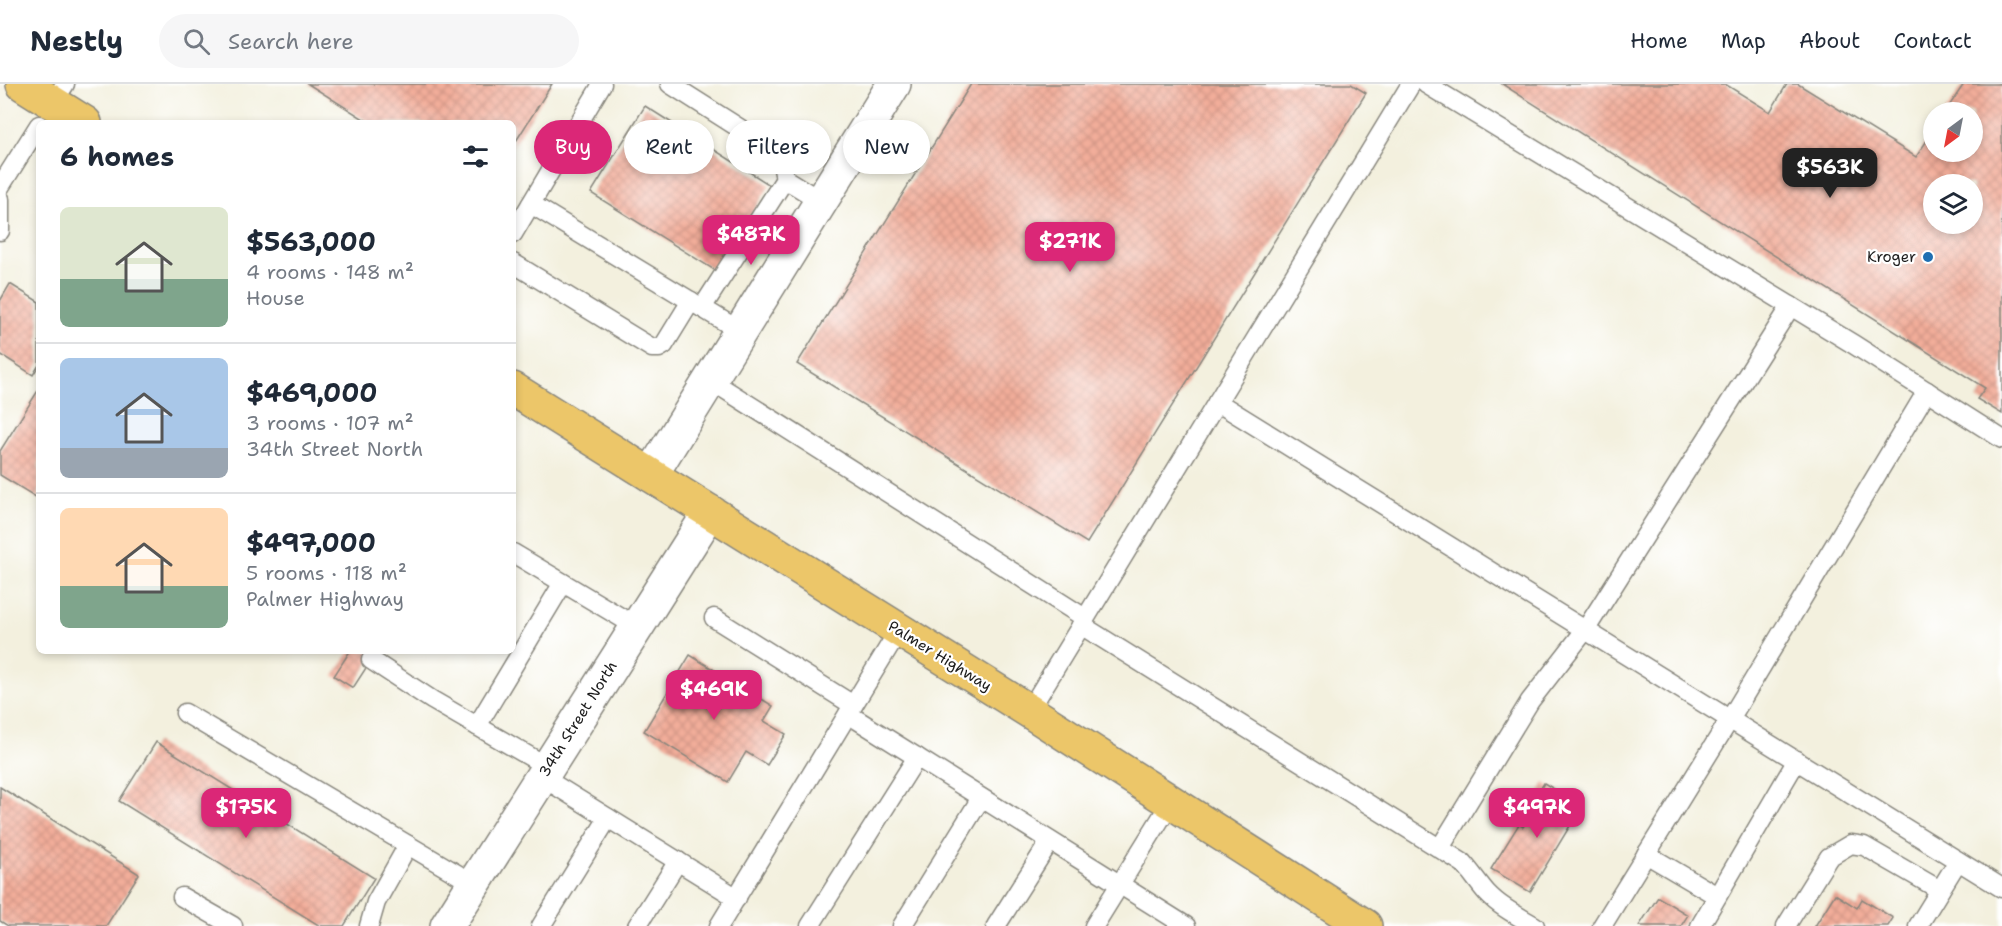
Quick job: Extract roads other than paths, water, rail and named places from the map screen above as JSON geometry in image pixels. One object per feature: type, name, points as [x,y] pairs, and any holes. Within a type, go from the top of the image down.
[{"type":"main road","points":[[23,84],[49,109],[77,120]]},
{"type":"main road","name":"Palmer Highway","points":[[516,391],[1029,711],[1365,926]]},
{"type":"street","points":[[651,475],[894,84]]},
{"type":"street","name":"34th Street North","points":[[447,926],[710,512]]},
{"type":"lane","points":[[516,229],[602,84]]},
{"type":"lane","points":[[516,265],[652,348],[664,345],[697,305],[785,179],[780,154],[670,84]]},
{"type":"lane","points":[[1029,711],[1411,84]]},
{"type":"lane","points":[[1426,84],[1791,306],[2002,439]]},
{"type":"lane","points":[[0,187],[36,130]]},
{"type":"lane","points":[[785,179],[821,201]]},
{"type":"lane","points":[[0,199],[0,231]]},
{"type":"lane","points":[[531,204],[740,331]]},
{"type":"lane","points":[[1440,848],[1530,701],[1586,629],[1791,306]]},
{"type":"lane","points":[[710,380],[1083,622],[1463,863],[1476,876],[1485,891],[1497,902],[1535,926]]},
{"type":"lane","points":[[1602,926],[1927,391]]},
{"type":"lane","points":[[1217,402],[2002,888]]},
{"type":"lane","points":[[516,555],[637,627]]},
{"type":"lane","points":[[477,726],[563,583]]},
{"type":"lane","points":[[714,618],[917,757],[1186,926]]},
{"type":"lane","points":[[719,926],[899,630]]},
{"type":"lane","points":[[371,660],[477,726],[608,818],[737,898]]},
{"type":"lane","points":[[185,713],[474,884]]},
{"type":"lane","points":[[810,926],[917,757]]},
{"type":"lane","points":[[1700,926],[1797,760]]},
{"type":"lane","points":[[902,926],[981,798]]},
{"type":"lane","points":[[1094,926],[1171,802]]},
{"type":"lane","points":[[541,926],[608,818]]},
{"type":"lane","points":[[996,926],[1050,841]]},
{"type":"lane","points":[[1786,926],[1829,857],[1851,844],[1864,846],[1940,890]]},
{"type":"lane","points":[[369,926],[376,902],[408,845]]},
{"type":"lane","points":[[1646,854],[1717,896]]},
{"type":"lane","points":[[637,926],[678,861]]},
{"type":"lane","points":[[1918,926],[1958,861]]},
{"type":"lane","points":[[182,897],[233,926]]},
{"type":"place","name":"Kroger","points":[[1928,257]]}]
